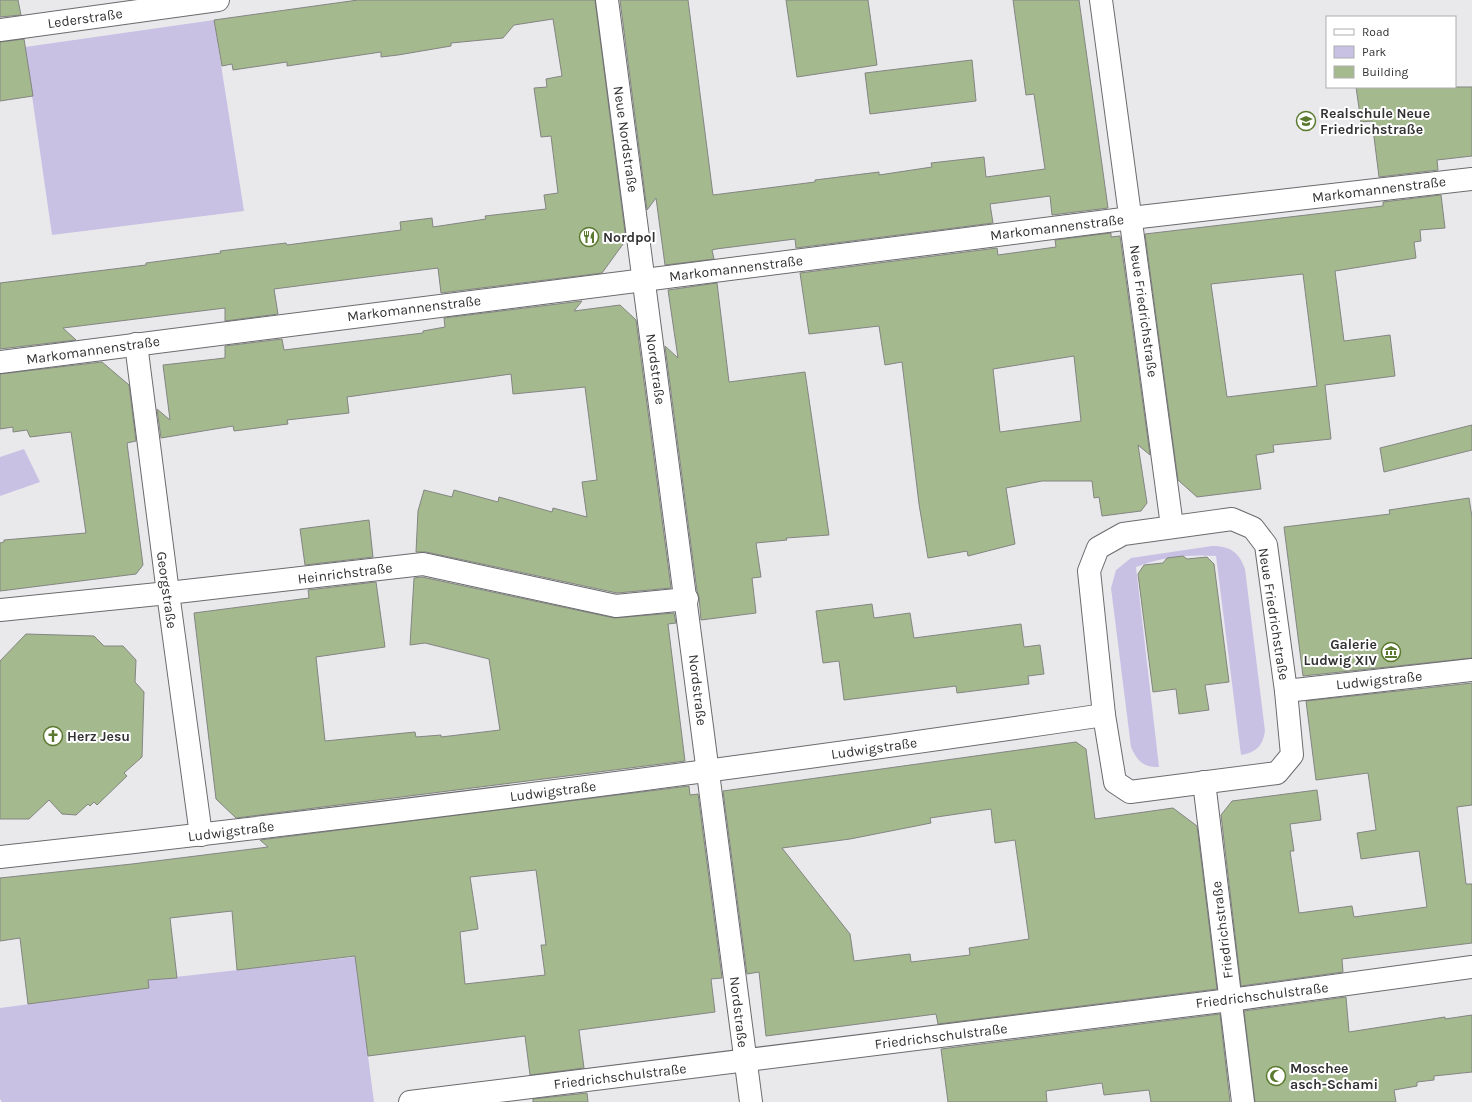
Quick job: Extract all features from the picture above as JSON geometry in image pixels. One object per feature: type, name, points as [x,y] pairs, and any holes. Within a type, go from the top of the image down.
[{"type":"street","name":"Lederstraße","points":[[0,30],[218,0]]},
{"type":"street","name":"Neue Nordstraße","points":[[607,0],[644,279]]},
{"type":"street","name":"Neue Friedrichstraße","points":[[1101,0],[1132,218],[1172,526]]},
{"type":"street","name":"Markomannenstraße","points":[[0,362],[1132,218],[1472,179]]},
{"type":"street","name":"Nordstraße","points":[[644,279],[687,599],[751,1102]]},
{"type":"street","name":"Georgstraße","points":[[136,344],[201,835]]},
{"type":"street","name":"Neue Friedrichstraße","points":[[1104,715],[1089,571],[1098,548],[1123,534],[1172,526],[1232,519],[1253,528],[1266,545],[1286,691]]},
{"type":"street","name":"Heinrichstraße","points":[[0,610],[168,593],[423,564],[616,606],[687,599]]},
{"type":"street","name":"Ludwigstraße","points":[[1286,691],[1472,670]]},
{"type":"street","points":[[1104,715],[1115,782],[1130,792],[1277,773],[1292,755],[1286,691]]},
{"type":"street","name":"Ludwigstraße","points":[[0,857],[201,835],[708,772],[1104,715]]},
{"type":"street","name":"Friedrichstraße","points":[[1204,782],[1243,1102]]},
{"type":"street","name":"Friedrichschulstraße","points":[[410,1102],[466,1099],[746,1061],[1230,1000],[1472,967]]},
{"type":"green space","points":[[214,20],[244,211],[52,235],[25,47]]},
{"type":"green space","points":[[24,449],[40,482],[0,496],[0,457]]},
{"type":"green space","points":[[1212,546],[1224,547],[1233,551],[1240,558],[1245,569],[1265,731],[1264,736],[1258,748],[1250,753],[1241,755],[1216,556],[1195,555],[1156,561],[1136,567],[1159,767],[1145,765],[1139,760],[1131,747],[1111,588],[1116,570],[1131,558]]},
{"type":"green space","points":[[355,957],[374,1102],[2,1102],[0,1099],[0,1008],[149,988],[148,980]]},
{"type":"building","points":[[0,0],[18,0],[21,15],[0,17]]},
{"type":"building","points":[[358,0],[595,0],[626,240],[602,273],[441,293],[438,268],[274,289],[278,314],[225,321],[225,308],[63,328],[76,340],[0,349],[0,283],[146,265],[146,263],[221,253],[220,251],[286,243],[287,245],[401,230],[400,222],[432,218],[433,227],[486,219],[485,216],[546,209],[544,195],[558,193],[551,136],[541,137],[534,88],[547,87],[546,79],[562,76],[553,19],[514,25],[503,38],[451,43],[451,46],[398,55],[381,57],[381,52],[287,66],[287,62],[233,70],[232,64],[222,66],[214,20]]},
{"type":"building","points":[[620,0],[688,0],[713,195],[879,172],[879,175],[932,167],[931,163],[984,157],[986,177],[1045,169],[1034,94],[1026,95],[1013,0],[1079,0],[1108,208],[1052,215],[1050,196],[990,204],[993,223],[796,248],[795,239],[716,249],[712,250],[714,259],[665,265],[656,198],[647,210]]},
{"type":"building","points":[[786,0],[868,0],[877,65],[797,77]]},
{"type":"building","points":[[24,39],[33,96],[0,101],[0,42]]},
{"type":"building","points":[[972,60],[976,101],[870,114],[865,73]]},
{"type":"building","points":[[1472,87],[1472,156],[1437,160],[1438,170],[1379,177],[1372,121],[1361,122],[1356,88]]},
{"type":"building","points":[[1441,195],[1445,228],[1420,230],[1421,241],[1414,242],[1416,258],[1335,271],[1344,341],[1390,335],[1395,376],[1325,385],[1331,439],[1273,445],[1274,452],[1256,455],[1261,489],[1197,497],[1178,480],[1145,234],[1383,206],[1383,202]],"holes":[[[1303,274],[1317,386],[1227,397],[1211,284]]]},
{"type":"building","points":[[1111,233],[1111,237],[1120,236],[1150,455],[1138,445],[1147,503],[1141,511],[1102,516],[1099,497],[1094,498],[1092,481],[1042,481],[1006,488],[1015,544],[968,556],[967,551],[928,558],[919,504],[902,362],[885,365],[879,326],[809,334],[800,273],[997,248],[998,255],[1056,247],[1055,240]],"holes":[[[1074,356],[1081,421],[1000,432],[993,369]]]},
{"type":"building","points":[[717,283],[729,382],[805,372],[829,535],[786,538],[787,540],[756,543],[761,577],[752,578],[756,613],[701,620],[665,346],[678,358],[668,290]]},
{"type":"building","points":[[582,301],[574,311],[620,305],[636,320],[671,588],[617,593],[426,552],[416,552],[418,511],[424,490],[452,497],[454,490],[498,502],[499,497],[552,512],[553,508],[587,517],[582,482],[597,480],[585,387],[513,394],[511,374],[347,397],[349,413],[287,420],[288,424],[234,431],[233,426],[161,438],[157,409],[170,420],[163,365],[225,358],[225,346],[282,339],[284,350],[423,333],[423,331],[445,327],[444,318]]},
{"type":"building","points":[[102,362],[129,385],[136,441],[127,443],[143,565],[136,574],[0,591],[0,543],[4,542],[4,540],[86,533],[71,432],[30,437],[27,430],[13,432],[13,427],[0,429],[0,374]]},
{"type":"building","points":[[1472,425],[1472,450],[1384,472],[1380,448]]},
{"type":"building","points":[[1469,498],[1472,517],[1472,658],[1303,676],[1284,527],[1390,514],[1389,510]]},
{"type":"building","points":[[369,520],[373,557],[305,565],[300,529]]},
{"type":"building","points":[[1183,556],[1187,559],[1207,557],[1214,564],[1229,682],[1205,685],[1209,710],[1179,714],[1176,689],[1153,692],[1138,574],[1144,565],[1163,563],[1167,558]]},
{"type":"building","points":[[422,577],[614,618],[674,613],[676,623],[668,624],[685,761],[236,818],[216,799],[194,613],[309,598],[308,590],[376,582],[385,647],[316,657],[325,741],[415,732],[416,737],[441,735],[441,737],[500,730],[489,659],[425,643],[410,645],[414,578]]},
{"type":"building","points":[[872,604],[874,618],[910,613],[914,638],[1021,624],[1024,647],[1040,645],[1044,674],[1028,676],[1029,684],[957,693],[956,686],[844,700],[839,661],[823,663],[816,611]]},
{"type":"building","name":"Herz Jesu","points":[[26,634],[94,636],[104,646],[123,646],[136,660],[135,682],[144,692],[142,757],[124,773],[127,776],[97,805],[94,802],[90,806],[88,804],[76,815],[62,814],[49,800],[29,819],[0,819],[0,661]]},
{"type":"building","points":[[1472,683],[1472,805],[1457,807],[1466,884],[1472,884],[1472,943],[1342,959],[1343,972],[1241,986],[1221,815],[1232,801],[1317,790],[1321,820],[1290,824],[1294,851],[1290,851],[1299,913],[1352,906],[1354,917],[1427,907],[1419,851],[1361,859],[1357,833],[1376,830],[1368,773],[1316,780],[1306,701]]},
{"type":"building","points":[[1076,742],[1086,749],[1095,819],[1173,808],[1197,826],[1217,989],[938,1024],[936,1014],[766,1036],[759,972],[747,974],[723,791]],"holes":[[[991,809],[995,843],[1015,840],[1029,939],[969,948],[970,955],[911,962],[910,954],[854,961],[850,934],[782,848],[850,839],[931,823],[930,818]]]},
{"type":"building","points":[[689,786],[690,795],[698,794],[722,978],[711,979],[715,1012],[579,1030],[584,1068],[530,1075],[525,1036],[368,1056],[355,956],[237,970],[232,911],[170,918],[177,978],[148,980],[149,988],[28,1004],[20,938],[0,941],[0,878],[132,864],[268,847],[260,840]],"holes":[[[536,870],[546,945],[541,945],[545,975],[465,984],[460,932],[478,929],[470,877]]]},
{"type":"building","points":[[1346,997],[1349,1032],[1445,1017],[1445,1019],[1472,1015],[1472,1072],[1434,1076],[1434,1080],[1417,1082],[1417,1086],[1394,1090],[1396,1102],[1255,1102],[1244,1011]]},
{"type":"building","points":[[1220,1014],[1230,1102],[1151,1102],[1149,1090],[1104,1095],[1102,1083],[1046,1091],[1047,1102],[948,1102],[941,1049]]},
{"type":"building","points":[[587,1093],[588,1102],[533,1102],[533,1099]]},
{"type":"place","name":"Realschule Neue Friedrichstraße","points":[[1306,121]]},
{"type":"place","name":"Nordpol","points":[[589,237]]},
{"type":"place","name":"Galerie Ludwig XIV","points":[[1391,652]]},
{"type":"place","name":"Herz Jesu","points":[[53,736]]},
{"type":"place","name":"Moschee asch-Schami","points":[[1276,1076]]}]
